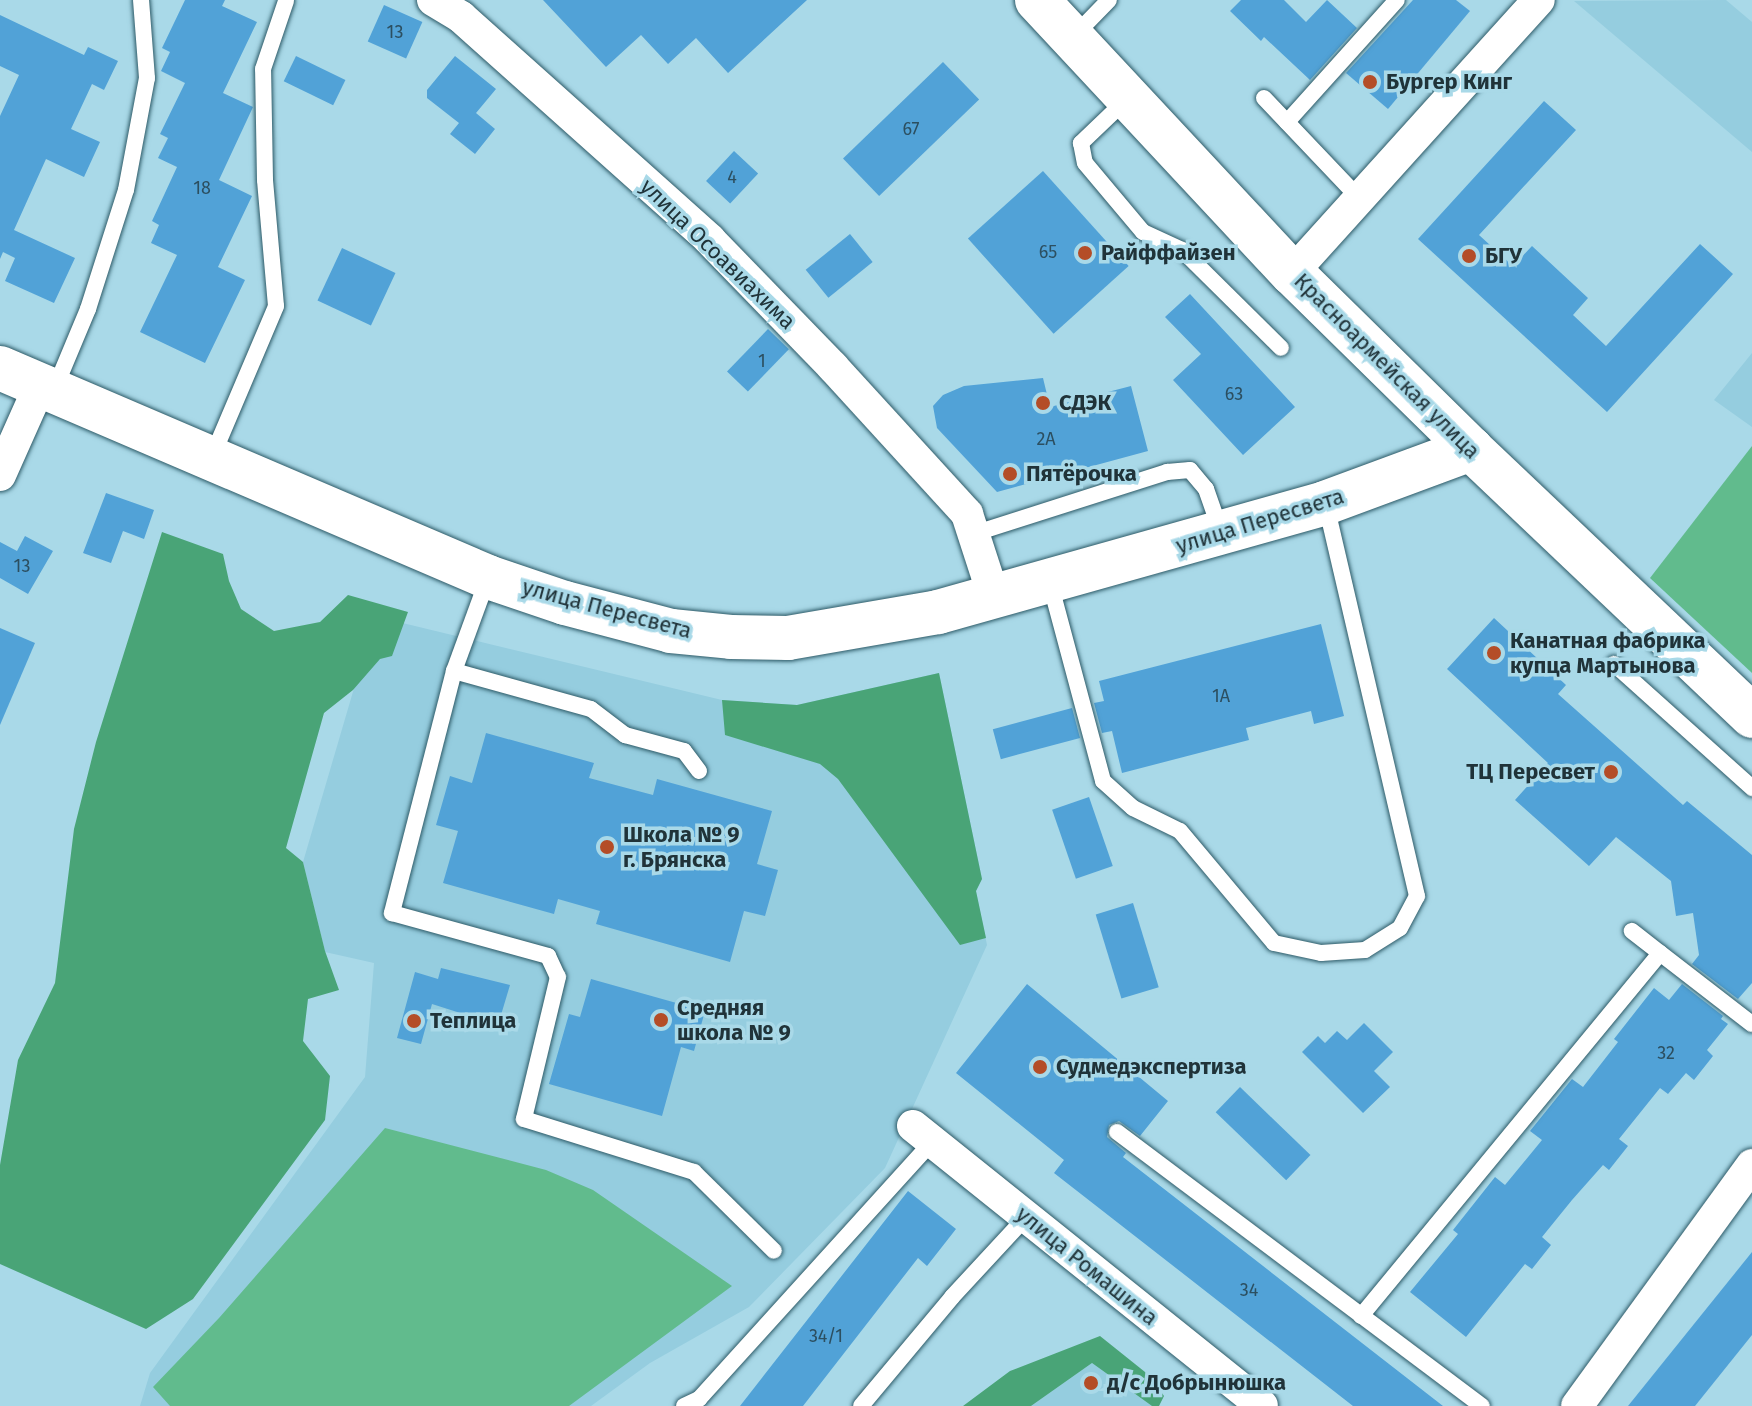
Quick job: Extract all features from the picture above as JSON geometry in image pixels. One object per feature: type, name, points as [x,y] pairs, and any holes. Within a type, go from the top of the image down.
[{"type":"main road","name":"Красноармейская улица","points":[[1037,0],[1292,273],[1471,449],[1752,716]]},
{"type":"main road","name":"улица Пересвета","points":[[0,368],[488,577],[565,603],[671,631],[731,637],[788,638],[938,612],[1050,583],[1325,503],[1471,449]]},
{"type":"street","name":"улица Осоавиахима","points":[[433,0],[461,17],[710,240],[956,499],[976,533],[994,597]]},
{"type":"street","points":[[1292,273],[1527,4]]},
{"type":"street","points":[[0,475],[46,389]]},
{"type":"street","name":"улица Ромашина","points":[[922,1134],[1262,1406]]},
{"type":"street","points":[[1577,1406],[1752,1165]]},
{"type":"lane","points":[[46,389],[88,309],[126,190],[147,78],[141,0]]},
{"type":"lane","points":[[1072,38],[1109,0]]},
{"type":"lane","points":[[1287,122],[1397,0]]},
{"type":"lane","points":[[212,459],[276,306],[265,180],[263,69],[286,1]]},
{"type":"lane","points":[[1264,98],[1359,198]]},
{"type":"lane","points":[[1127,99],[1081,143],[1085,163],[1143,232],[1182,250],[1281,348]]},
{"type":"lane","points":[[976,533],[1167,472],[1190,470],[1206,489],[1222,533]]},
{"type":"lane","points":[[1050,583],[1103,781],[1133,808],[1180,831],[1274,943],[1321,953],[1365,950],[1400,928],[1417,896],[1325,503]]},
{"type":"lane","points":[[488,577],[454,671],[392,913],[548,956],[558,977],[524,1119],[694,1172],[774,1251]]},
{"type":"lane","points":[[1614,664],[1752,788]]},
{"type":"lane","points":[[454,671],[591,709],[625,735],[684,751],[699,771]]},
{"type":"lane","points":[[1632,931],[1752,1024]]},
{"type":"lane","points":[[1361,1316],[1660,953]]},
{"type":"lane","points":[[1117,1132],[1482,1406]]},
{"type":"lane","points":[[684,1406],[699,1399],[922,1134]]},
{"type":"lane","points":[[861,1406],[952,1297],[1026,1217]]},
{"type":"shaded area","points":[[1726,0],[1752,22],[1752,152],[1574,1]]},
{"type":"shaded area","points":[[1752,353],[1752,427],[1714,400]]},
{"type":"shaded area","name":"Средняя школа № 9","points":[[386,619],[722,700],[797,705],[939,673],[982,879],[976,891],[987,945],[885,1168],[749,1307],[650,1363],[591,1406],[140,1406],[150,1373],[365,1077],[374,963],[325,952],[303,862],[367,644]]},
{"type":"shaded area","name":"д/с Добрынюшка","points":[[1092,1363],[1152,1406],[1031,1406]]},
{"type":"green space","points":[[1752,446],[1752,673],[1650,578]]},
{"type":"green space","points":[[162,532],[223,554],[229,581],[241,609],[274,631],[320,622],[348,595],[408,612],[392,656],[380,659],[353,690],[324,713],[286,848],[303,862],[325,951],[339,990],[308,999],[303,1041],[330,1076],[325,1120],[193,1299],[146,1329],[0,1264],[0,1165],[18,1060],[55,983],[74,829],[96,742]]},
{"type":"green space","points":[[939,673],[982,879],[976,891],[986,938],[960,945],[838,779],[820,764],[725,735],[722,700],[797,705]]},
{"type":"green space","points":[[385,1128],[546,1170],[593,1190],[732,1286],[569,1406],[170,1406],[153,1387],[219,1318]]},
{"type":"green space","points":[[1100,1336],[1150,1376],[1164,1396],[1159,1406],[1152,1406],[1092,1363],[1031,1406],[963,1406],[1010,1371]]},
{"type":"building","points":[[185,0],[225,0],[222,6],[257,22],[223,93],[253,107],[219,180],[252,196],[218,267],[245,280],[205,363],[140,332],[177,255],[151,243],[159,225],[152,221],[177,167],[158,158],[168,138],[160,134],[185,83],[161,71],[170,52],[162,48]]},
{"type":"building","points":[[543,0],[807,0],[728,73],[696,38],[668,64],[641,35],[606,67]]},
{"type":"building","points":[[1241,0],[1284,0],[1306,22],[1327,0],[1357,28],[1310,80],[1264,37],[1261,41],[1230,11]]},
{"type":"building","points":[[1413,0],[1456,0],[1470,11],[1388,109],[1346,73]]},
{"type":"building","points":[[384,5],[422,22],[406,59],[368,42]]},
{"type":"building","points":[[0,15],[84,55],[88,47],[118,61],[104,90],[92,84],[71,129],[100,142],[84,177],[46,159],[14,230],[75,258],[54,303],[5,281],[15,258],[3,252],[0,259],[0,116],[19,75],[0,66]]},
{"type":"building","points":[[296,56],[345,80],[333,105],[284,81]]},
{"type":"building","points":[[455,56],[496,89],[476,113],[495,129],[475,154],[450,134],[459,123],[427,98],[427,90]]},
{"type":"building","points":[[943,62],[979,99],[879,196],[843,159]]},
{"type":"building","name":"БГУ","points":[[1544,101],[1576,130],[1479,235],[1513,266],[1532,246],[1588,298],[1573,315],[1606,346],[1700,244],[1733,274],[1607,412],[1418,239]]},
{"type":"building","points":[[734,151],[758,174],[730,203],[706,181]]},
{"type":"building","points":[[1043,171],[1129,266],[1054,334],[968,239]]},
{"type":"building","points":[[850,234],[873,262],[828,298],[806,270]]},
{"type":"building","points":[[342,248],[395,273],[371,326],[317,301]]},
{"type":"building","points":[[1190,294],[1295,407],[1243,455],[1173,380],[1201,354],[1165,317]]},
{"type":"building","points":[[768,329],[789,349],[748,392],[727,371]]},
{"type":"building","points":[[1043,378],[1050,407],[1131,386],[1148,451],[997,492],[937,428],[933,406],[943,395],[964,386]]},
{"type":"building","points":[[106,493],[154,510],[144,539],[123,531],[111,563],[83,553]]},
{"type":"building","points":[[25,536],[53,551],[28,594],[0,578],[0,542],[17,551]]},
{"type":"building","points":[[1494,618],[1566,685],[1558,694],[1683,805],[1687,801],[1752,855],[1752,983],[1738,999],[1692,964],[1699,955],[1693,913],[1676,916],[1671,881],[1616,837],[1589,866],[1515,800],[1548,763],[1447,669]]},
{"type":"building","points":[[1321,624],[1344,716],[1314,724],[1311,711],[1246,728],[1249,740],[1122,773],[1112,731],[1102,733],[1094,703],[1104,701],[1099,681]]},
{"type":"building","points":[[0,628],[35,643],[0,725]]},
{"type":"building","points":[[1072,708],[1080,738],[1001,759],[993,729]]},
{"type":"building","name":"Школа № 9 г. Брянска","points":[[486,733],[594,763],[589,778],[653,795],[657,779],[772,811],[757,864],[778,870],[765,916],[744,911],[730,962],[596,924],[600,911],[558,899],[554,914],[443,883],[458,831],[436,825],[450,776],[472,783]]},
{"type":"building","points":[[1089,797],[1113,866],[1076,879],[1052,810]]},
{"type":"building","points":[[1133,903],[1159,987],[1121,999],[1096,914]]},
{"type":"building","points":[[441,968],[510,985],[498,1025],[432,1004],[421,1044],[397,1038],[415,972],[438,979]]},
{"type":"building","points":[[591,979],[705,1011],[694,1051],[681,1047],[662,1116],[549,1084],[569,1014],[580,1017]]},
{"type":"building","points":[[1027,984],[1168,1101],[1140,1136],[1119,1121],[1109,1125],[1107,1137],[1126,1153],[1123,1157],[1443,1406],[1353,1406],[1054,1173],[1064,1160],[956,1073]]},
{"type":"building","points":[[1682,984],[1723,1016],[1721,1019],[1728,1024],[1707,1050],[1713,1056],[1694,1080],[1686,1073],[1668,1094],[1660,1088],[1619,1139],[1628,1146],[1609,1170],[1603,1165],[1542,1237],[1551,1245],[1532,1269],[1525,1264],[1466,1337],[1410,1292],[1458,1234],[1453,1230],[1495,1177],[1505,1185],[1542,1140],[1530,1131],[1572,1079],[1583,1087],[1618,1042],[1614,1039],[1654,988],[1669,1000]]},
{"type":"building","points":[[1364,1023],[1393,1052],[1374,1071],[1390,1087],[1363,1113],[1302,1052],[1318,1036],[1325,1043],[1337,1031],[1347,1040]]},
{"type":"building","points":[[1240,1087],[1310,1155],[1286,1180],[1216,1112]]},
{"type":"building","points":[[908,1191],[956,1229],[927,1266],[918,1258],[803,1406],[740,1406]]},
{"type":"building","points":[[1752,1252],[1752,1335],[1695,1406],[1628,1406]]},
{"type":"place","name":"Бургер Кинг","points":[[1370,82]]},
{"type":"place","name":"Райффайзен","points":[[1085,253]]},
{"type":"place","name":"БГУ","points":[[1469,256]]},
{"type":"place","name":"СДЭК","points":[[1043,403]]},
{"type":"place","name":"Пятёрочка","points":[[1010,474]]},
{"type":"place","name":"Канатная фабрика купца Мартынова","points":[[1494,653]]},
{"type":"place","name":"ТЦ Пересвет","points":[[1611,772]]},
{"type":"place","name":"Школа № 9 г. Брянска","points":[[607,847]]},
{"type":"place","name":"Средняя школа № 9","points":[[661,1020]]},
{"type":"place","name":"Теплица","points":[[414,1021]]},
{"type":"place","name":"Судмедэкспертиза","points":[[1040,1067]]},
{"type":"place","name":"д/с Добрынюшка","points":[[1091,1383]]}]
